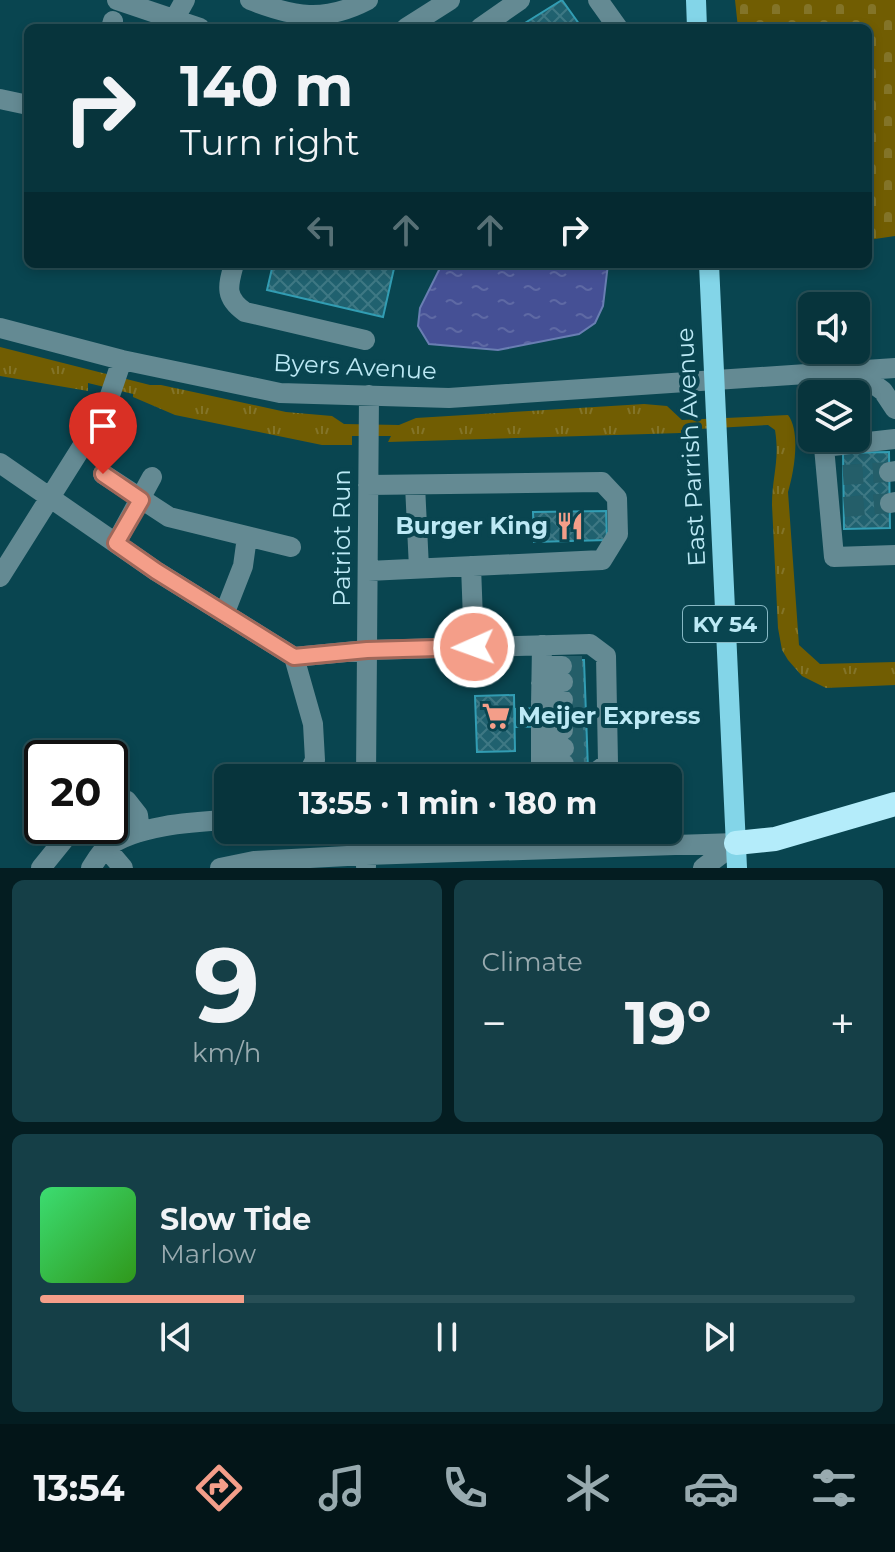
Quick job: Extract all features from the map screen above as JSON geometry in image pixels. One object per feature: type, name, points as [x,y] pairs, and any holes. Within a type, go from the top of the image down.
[{"type":"highway","points":[[736,843],[775,839],[895,804]]},
{"type":"main road","points":[[696,0],[697,24]]},
{"type":"main road","name":"East Parrish Avenue","points":[[709,268],[737,868]]},
{"type":"street","points":[[250,0],[285,13],[347,20],[368,0]]},
{"type":"street","points":[[412,24],[450,0]]},
{"type":"street","points":[[486,24],[520,0]]},
{"type":"street","points":[[598,0],[615,24]]},
{"type":"street","points":[[114,16],[180,9],[196,24]]},
{"type":"street","points":[[0,99],[24,104]]},
{"type":"street","points":[[233,268],[230,296],[234,304],[245,312],[365,340]]},
{"type":"street","name":"Byers Avenue","points":[[0,328],[122,360],[280,393],[449,398],[895,368]]},
{"type":"street","points":[[0,577],[105,410],[122,360]]},
{"type":"street","points":[[855,370],[883,391],[895,409]]},
{"type":"street","name":"Patriot Run","points":[[366,764],[369,395]]},
{"type":"street","points":[[895,439],[824,447],[835,476],[834,557],[895,555]]},
{"type":"street","points":[[0,463],[156,571],[294,657],[367,650],[590,644],[606,656],[596,683],[596,751]]},
{"type":"street","points":[[103,474],[169,517],[291,547]]},
{"type":"street","points":[[116,543],[152,477]]},
{"type":"street","points":[[368,485],[602,482],[617,498],[618,534],[602,560],[368,571]]},
{"type":"street","points":[[415,485],[419,568]]},
{"type":"street","points":[[225,612],[243,566],[247,537]]},
{"type":"street","points":[[471,566],[474,647]]},
{"type":"street","points":[[542,645],[547,713],[564,747],[547,713]]},
{"type":"street","points":[[294,657],[313,724],[313,764]]},
{"type":"street","points":[[128,802],[138,815],[140,832]]},
{"type":"street","points":[[91,868],[106,848],[140,832],[187,822],[214,821]]},
{"type":"street","points":[[682,842],[736,843]]},
{"type":"street","points":[[703,868],[736,843]]},
{"type":"street","points":[[41,868],[60,844]]},
{"type":"street","points":[[220,868],[254,861],[366,861],[517,844]]},
{"type":"street","points":[[106,848],[123,868]]},
{"type":"green space","points":[[735,0],[895,0],[895,236],[872,239],[872,24],[738,24]]},
{"type":"green space","points":[[0,347],[150,385],[286,412],[332,416],[344,424],[399,425],[416,418],[644,404],[667,406],[682,420],[788,415],[795,442],[788,492],[799,645],[820,664],[895,662],[895,685],[826,688],[802,676],[782,650],[778,628],[772,505],[776,441],[775,430],[768,425],[681,430],[681,433],[388,442],[391,436],[352,436],[352,445],[322,445],[175,415],[133,397],[133,394],[88,383],[88,391],[0,376]]},
{"type":"water","points":[[440,268],[608,268],[603,306],[595,323],[579,334],[498,350],[429,344],[418,326],[420,308]]},
{"type":"building","points":[[562,0],[579,24],[523,24]]},
{"type":"building","points":[[272,268],[394,268],[383,317],[267,290]]},
{"type":"building","points":[[889,452],[890,528],[844,529],[843,453]]},
{"type":"building","name":"Burger King","points":[[606,511],[607,540],[534,542],[533,512]]},
{"type":"building","points":[[562,660],[584,660],[588,764],[564,764],[563,726],[516,727],[515,709],[564,707]]},
{"type":"building","points":[[514,695],[515,751],[477,752],[475,696]]},
{"type":"tunnel","points":[[843,475],[889,472]]},
{"type":"tunnel","points":[[844,507],[890,503]]},
{"type":"tunnel","points":[[562,666],[584,666]]},
{"type":"tunnel","points":[[563,682],[585,682]]},
{"type":"tunnel","points":[[563,700],[586,700]]},
{"type":"tunnel","points":[[563,730],[586,729]]},
{"type":"tunnel","points":[[564,748],[587,747]]},
{"type":"tunnel","points":[[564,764],[588,763]]},
{"type":"place","name":"Burger King","points":[[570,526]]},
{"type":"place","name":"Meijer Express","points":[[496,716]]},
{"type":"route","points":[[103,474],[141,500],[116,543],[294,657],[367,650],[474,647]]}]
